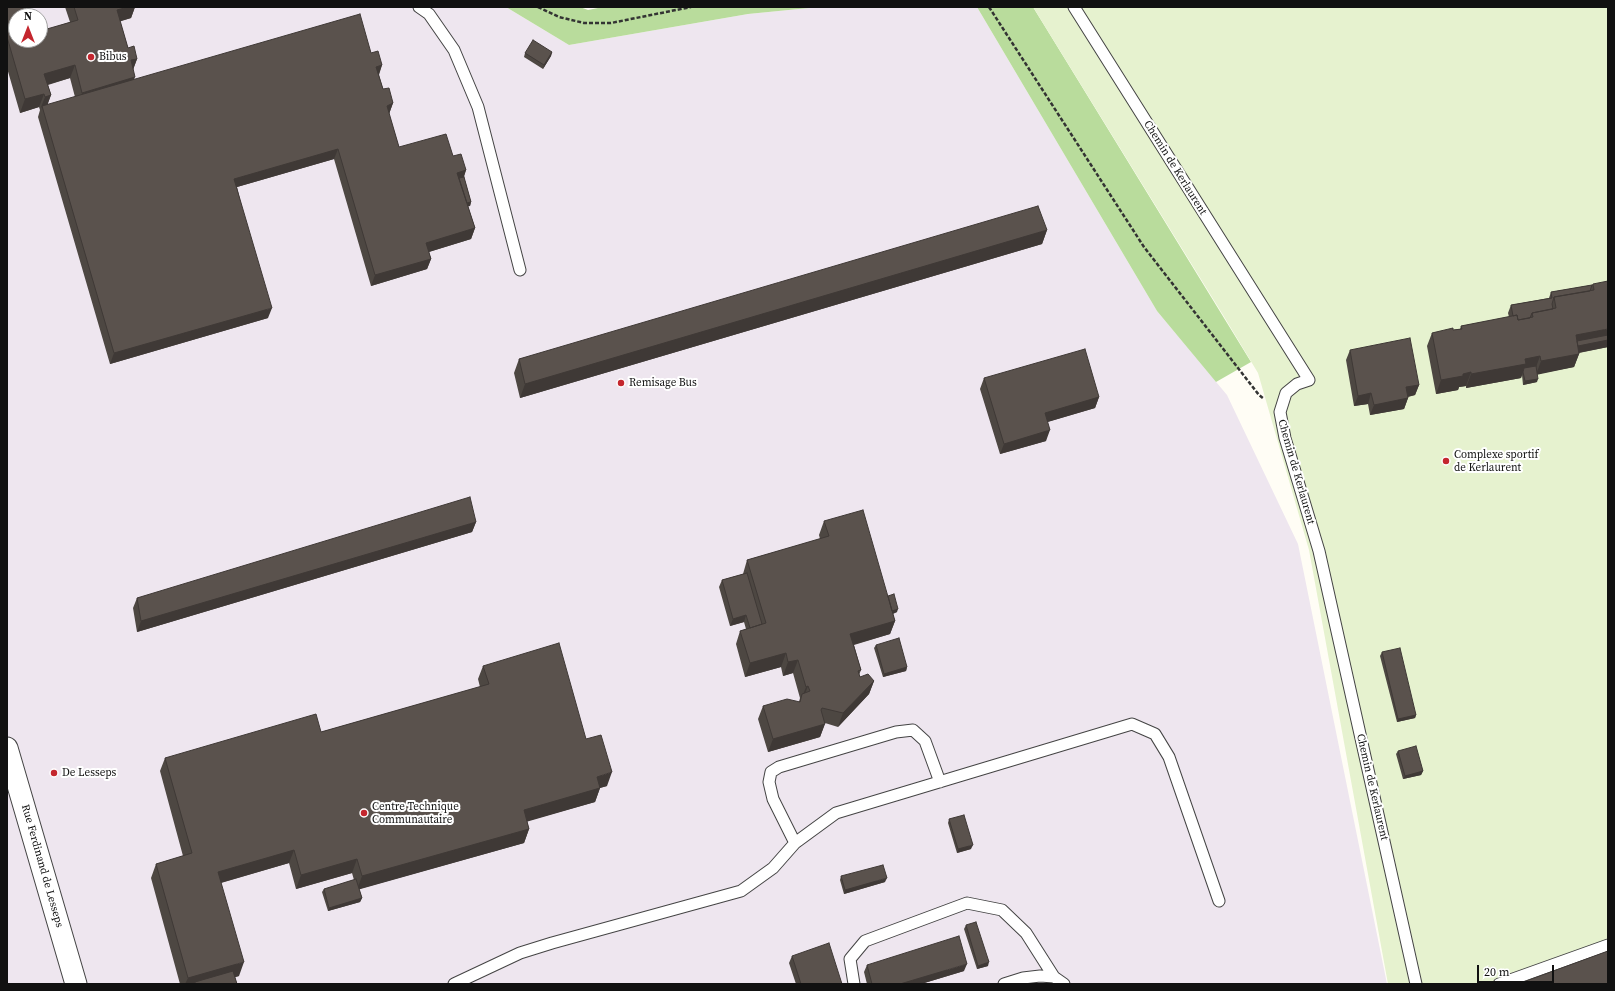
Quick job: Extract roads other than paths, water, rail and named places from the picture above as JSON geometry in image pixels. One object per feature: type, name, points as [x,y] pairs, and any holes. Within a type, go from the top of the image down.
[{"type":"street","name":"Rue Ferdinand de Lesseps","points":[[7,748],[76,984]]},
{"type":"lane","points":[[419,7],[429,14],[454,50],[478,107],[520,270]]},
{"type":"lane","name":"Chemin de Kerlaurent","points":[[1074,7],[1309,380],[1296,384],[1286,393],[1280,412],[1285,438],[1319,551],[1416,984]]},
{"type":"lane","points":[[454,984],[520,953],[741,891],[773,868],[796,842],[836,813],[1132,724],[1155,734],[1170,757],[1218,901]]},
{"type":"lane","points":[[796,842],[772,799],[769,782],[770,772],[779,767],[896,732],[913,730],[924,741],[940,782]]},
{"type":"lane","points":[[854,984],[850,959],[865,941],[967,903],[1002,910],[1026,933],[1054,976],[1064,984]]},
{"type":"lane","points":[[1499,984],[1608,945]]},
{"type":"lane","points":[[1004,984],[1023,978],[1054,976]]},
{"type":"place","name":"Bibus","points":[[91,57]]},
{"type":"place","name":"Remisage Bus","points":[[621,383]]},
{"type":"place","name":"Complexe sportif de Kerlaurent","points":[[1446,461]]},
{"type":"place","name":"De Lesseps","points":[[54,773]]},
{"type":"place","name":"Centre Technique Communautaire","points":[[364,813]]}]
